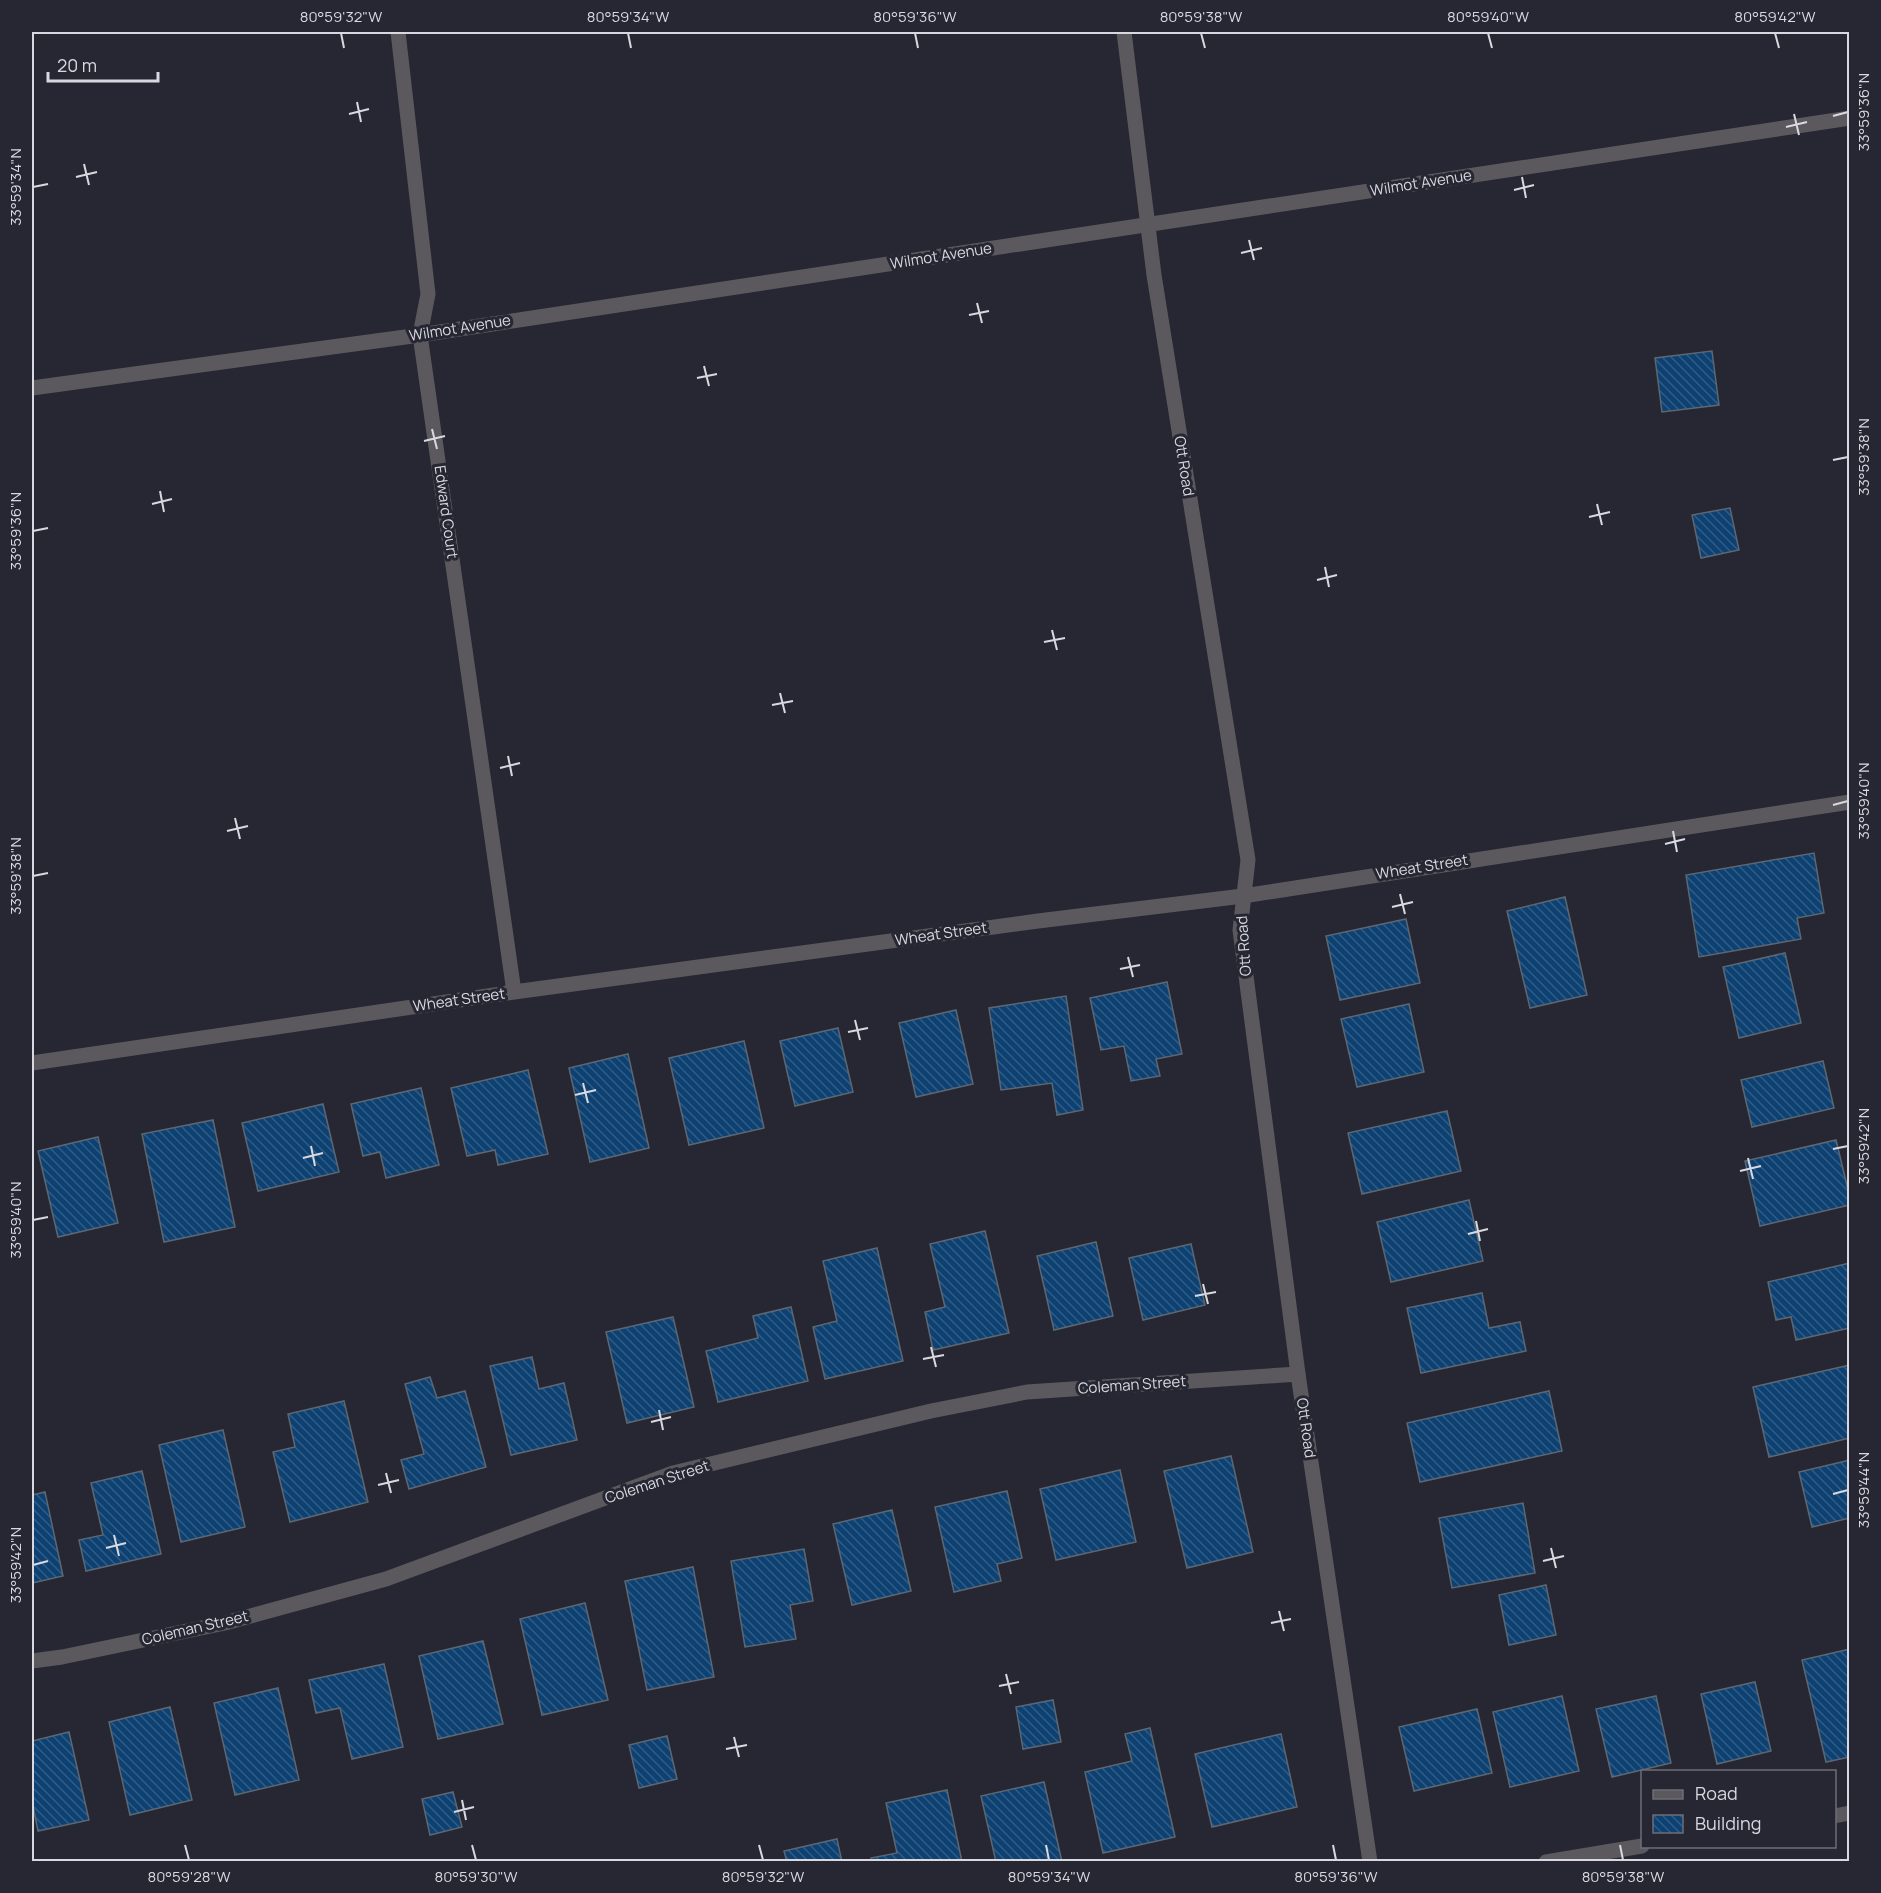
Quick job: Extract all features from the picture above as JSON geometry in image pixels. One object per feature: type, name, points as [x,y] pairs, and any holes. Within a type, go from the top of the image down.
[{"type":"street","name":"Edward Court","points":[[398,32],[428,294],[420,335],[514,992]]},
{"type":"street","name":"Ott Road","points":[[1124,32],[1154,275],[1248,860],[1240,930],[1298,1374],[1370,1862]]},
{"type":"street","name":"Wilmot Avenue","points":[[32,388],[420,335],[1850,118]]},
{"type":"street","name":"Wheat Street","points":[[32,1063],[514,992],[1038,921],[1243,896],[1850,802]]},
{"type":"street","name":"Coleman Street","points":[[32,1661],[62,1657],[225,1623],[386,1579],[673,1473],[931,1411],[1027,1392],[1298,1374]]},
{"type":"street","points":[[1545,1862],[1641,1846]]},
{"type":"building","points":[[1712,351],[1719,405],[1662,412],[1655,358]]},
{"type":"building","points":[[1730,508],[1739,550],[1701,558],[1692,515]]},
{"type":"building","points":[[1814,853],[1824,913],[1797,918],[1801,939],[1699,957],[1686,875]]},
{"type":"building","points":[[1565,897],[1587,995],[1530,1008],[1507,911]]},
{"type":"building","points":[[1406,919],[1420,983],[1340,1000],[1326,936]]},
{"type":"building","points":[[1785,953],[1801,1023],[1739,1038],[1723,967]]},
{"type":"building","points":[[1167,982],[1182,1054],[1156,1059],[1160,1076],[1131,1081],[1124,1046],[1101,1050],[1090,998]]},
{"type":"building","points":[[1066,996],[1083,1110],[1057,1115],[1052,1083],[1001,1090],[989,1008]]},
{"type":"building","points":[[1409,1004],[1424,1072],[1357,1087],[1341,1019]]},
{"type":"building","points":[[956,1010],[973,1084],[916,1097],[899,1023]]},
{"type":"building","points":[[838,1028],[853,1092],[795,1106],[780,1041]]},
{"type":"building","points":[[744,1041],[764,1128],[689,1145],[669,1058]]},
{"type":"building","points":[[628,1054],[649,1148],[590,1162],[569,1068]]},
{"type":"building","points":[[1823,1061],[1834,1108],[1752,1127],[1741,1080]]},
{"type":"building","points":[[528,1070],[548,1154],[498,1165],[495,1150],[467,1156],[451,1088]]},
{"type":"building","points":[[421,1088],[439,1165],[386,1178],[380,1152],[363,1156],[351,1104]]},
{"type":"building","points":[[323,1104],[339,1172],[258,1191],[242,1123]]},
{"type":"building","points":[[1447,1111],[1461,1171],[1362,1194],[1348,1133]]},
{"type":"building","points":[[213,1120],[235,1227],[164,1242],[142,1134]]},
{"type":"building","points":[[98,1137],[118,1223],[58,1237],[38,1151]]},
{"type":"building","points":[[1836,1140],[1850,1205],[1760,1226],[1745,1161]]},
{"type":"building","points":[[1469,1200],[1483,1261],[1391,1282],[1377,1222]]},
{"type":"building","points":[[985,1231],[1009,1333],[933,1350],[925,1312],[945,1307],[930,1244]]},
{"type":"building","points":[[1096,1242],[1113,1316],[1054,1330],[1037,1256]]},
{"type":"building","points":[[1191,1244],[1205,1305],[1143,1320],[1129,1258]]},
{"type":"building","points":[[877,1248],[903,1361],[825,1379],[813,1327],[837,1321],[823,1261]]},
{"type":"building","points":[[1850,1263],[1850,1328],[1796,1340],[1791,1317],[1776,1320],[1768,1282]]},
{"type":"building","points":[[1482,1293],[1489,1328],[1520,1322],[1526,1351],[1421,1373],[1407,1308]]},
{"type":"building","points":[[791,1307],[808,1381],[718,1402],[706,1351],[758,1338],[753,1316]]},
{"type":"building","points":[[673,1317],[694,1407],[627,1423],[606,1332]]},
{"type":"building","points":[[532,1357],[539,1389],[564,1383],[577,1440],[511,1455],[490,1366]]},
{"type":"building","points":[[1850,1365],[1850,1438],[1769,1457],[1753,1387]]},
{"type":"building","points":[[430,1377],[437,1398],[465,1391],[486,1467],[409,1489],[401,1460],[424,1454],[405,1384]]},
{"type":"building","points":[[1549,1391],[1562,1451],[1420,1482],[1407,1423]]},
{"type":"building","points":[[344,1401],[368,1502],[290,1522],[273,1452],[295,1447],[288,1414]]},
{"type":"building","points":[[223,1430],[245,1527],[181,1542],[159,1445]]},
{"type":"building","points":[[1231,1456],[1253,1552],[1187,1568],[1164,1471]]},
{"type":"building","points":[[1850,1460],[1850,1518],[1812,1527],[1799,1472]]},
{"type":"building","points":[[1120,1470],[1136,1542],[1056,1560],[1040,1489]]},
{"type":"building","points":[[142,1471],[161,1554],[86,1571],[79,1540],[103,1535],[91,1483]]},
{"type":"building","points":[[1007,1491],[1022,1558],[997,1564],[1001,1581],[954,1592],[935,1507]]},
{"type":"building","points":[[45,1492],[63,1576],[32,1583],[32,1495]]},
{"type":"building","points":[[1523,1503],[1535,1573],[1452,1588],[1439,1518]]},
{"type":"building","points":[[892,1510],[911,1591],[852,1605],[833,1524]]},
{"type":"building","points":[[804,1549],[813,1601],[790,1605],[796,1639],[745,1647],[731,1561]]},
{"type":"building","points":[[693,1567],[714,1677],[647,1690],[625,1581]]},
{"type":"building","points":[[1546,1585],[1556,1635],[1509,1645],[1499,1595]]},
{"type":"building","points":[[585,1603],[608,1700],[542,1715],[520,1619]]},
{"type":"building","points":[[483,1641],[503,1724],[438,1739],[419,1656]]},
{"type":"building","points":[[1850,1649],[1850,1757],[1826,1762],[1802,1660]]},
{"type":"building","points":[[384,1664],[403,1747],[352,1759],[340,1708],[316,1713],[309,1680]]},
{"type":"building","points":[[1755,1682],[1771,1751],[1717,1764],[1701,1694]]},
{"type":"building","points":[[278,1688],[299,1780],[235,1795],[214,1703]]},
{"type":"building","points":[[1562,1696],[1579,1771],[1510,1787],[1493,1712]]},
{"type":"building","points":[[1656,1696],[1671,1763],[1612,1777],[1596,1709]]},
{"type":"building","points":[[1053,1700],[1061,1742],[1023,1749],[1016,1707]]},
{"type":"building","points":[[170,1707],[192,1800],[130,1815],[109,1722]]},
{"type":"building","points":[[1477,1709],[1492,1773],[1414,1791],[1399,1727]]},
{"type":"building","points":[[1150,1728],[1175,1837],[1103,1853],[1085,1772],[1132,1761],[1125,1734]]},
{"type":"building","points":[[69,1732],[89,1820],[38,1831],[32,1801],[32,1741]]},
{"type":"building","points":[[1281,1734],[1297,1807],[1212,1827],[1195,1754]]},
{"type":"building","points":[[667,1736],[677,1779],[639,1788],[629,1745]]},
{"type":"building","points":[[1044,1782],[1062,1862],[996,1862],[981,1796]]},
{"type":"building","points":[[947,1790],[962,1862],[872,1862],[871,1858],[897,1853],[886,1803]]},
{"type":"building","points":[[453,1792],[462,1827],[430,1835],[422,1799]]},
{"type":"building","points":[[837,1839],[842,1862],[787,1862],[784,1851]]}]
